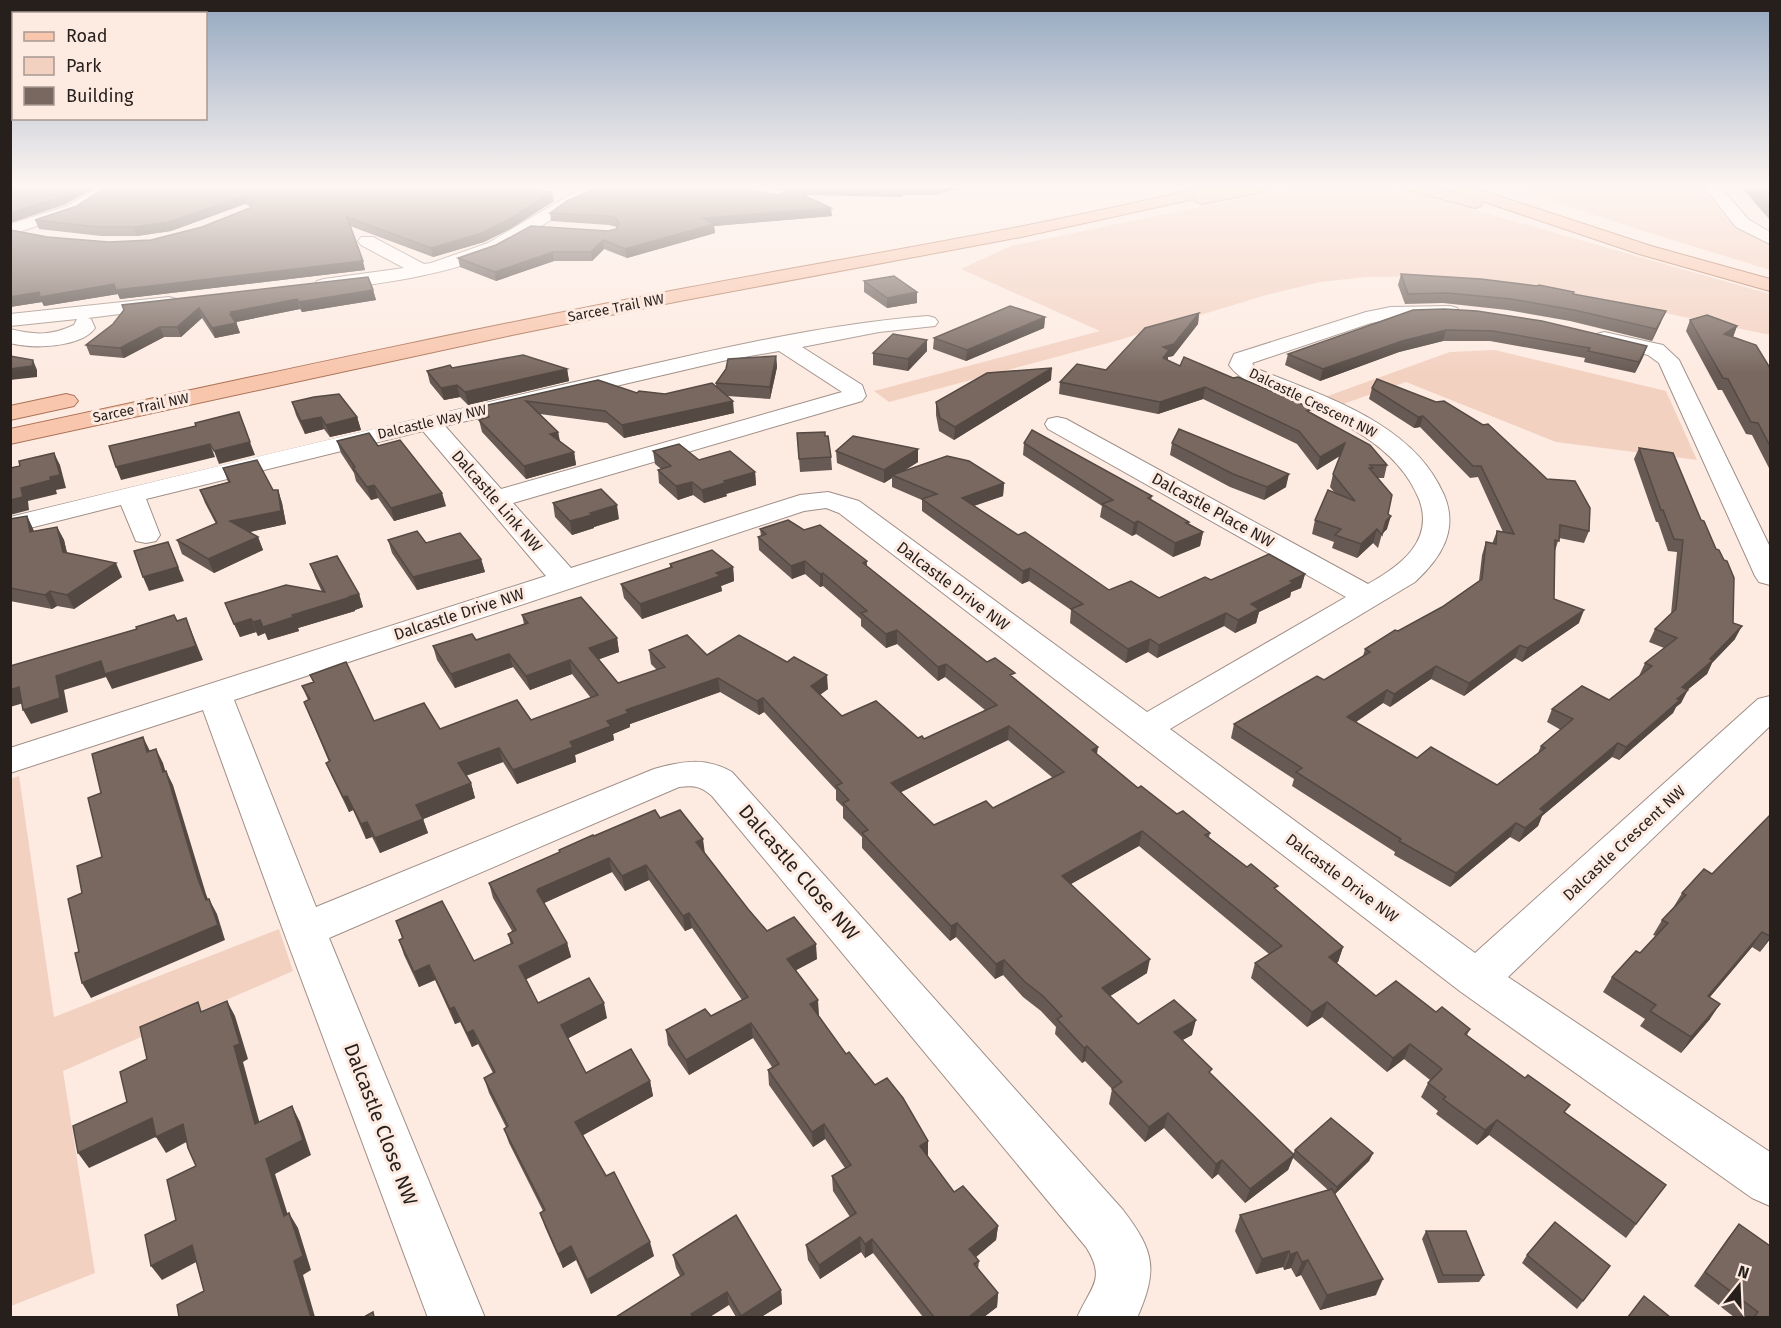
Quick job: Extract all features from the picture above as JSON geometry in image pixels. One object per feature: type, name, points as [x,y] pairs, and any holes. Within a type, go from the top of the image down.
[{"type":"main road","name":"Sarcee Trail NW","points":[[472,318],[836,249]]},
{"type":"main road","name":"Sarcee Trail NW","points":[[10,437],[368,358],[684,295],[935,249]]},
{"type":"main road","points":[[1641,249],[1770,285]]},
{"type":"main road","points":[[1682,249],[1770,274]]},
{"type":"main road","name":"Sarcee Trail NW","points":[[10,413],[90,396]]},
{"type":"street","points":[[381,249],[420,269]]},
{"type":"street","points":[[308,287],[372,279],[420,269],[471,256],[486,249]]},
{"type":"street","points":[[10,320],[185,301]]},
{"type":"street","name":"Dalcastle Crescent NW","points":[[1143,730],[1404,576],[1422,561],[1434,542],[1438,519],[1431,489],[1418,468],[1384,438],[1350,419],[1247,373],[1241,367],[1240,362],[1250,355],[1366,318],[1414,312],[1469,313]]},
{"type":"street","points":[[10,335],[20,340],[40,341],[72,334],[85,328],[82,313]]},
{"type":"street","name":"Dalcastle Way NW","points":[[10,525],[660,369],[782,343],[879,326],[928,322]]},
{"type":"street","points":[[1576,332],[1649,348],[1668,360],[1770,576]]},
{"type":"street","points":[[495,499],[854,396],[854,390],[782,343]]},
{"type":"street","points":[[660,369],[681,387]]},
{"type":"street","name":"Dalcastle Link NW","points":[[429,423],[565,579]]},
{"type":"street","name":"Dalcastle Place NW","points":[[1057,424],[1369,597]]},
{"type":"street","points":[[131,495],[146,535]]},
{"type":"street","name":"Dalcastle Drive NW","points":[[10,761],[800,502],[819,500],[838,503],[849,507],[1477,979],[1770,1181]]},
{"type":"street","name":"Dalcastle Close NW","points":[[214,693],[304,930],[457,1317]]},
{"type":"street","name":"Dalcastle Crescent NW","points":[[1477,979],[1770,707]]},
{"type":"street","name":"Dalcastle Close NW","points":[[304,930],[667,778],[689,772],[711,776],[725,787],[1094,1215],[1119,1247],[1126,1271],[1121,1292],[1105,1317]]},
{"type":"green space","points":[[1005,249],[1612,249],[1770,294],[1770,335],[1536,286],[1431,276],[1365,277],[1321,282],[1266,295],[1119,340],[889,402],[874,391],[1100,331],[961,269]]},
{"type":"green space","points":[[1702,249],[1770,249],[1770,270]]},
{"type":"green space","points":[[1495,350],[1666,391],[1697,460],[1556,442],[1406,382],[1340,405],[1322,398],[1450,352]]},
{"type":"green space","points":[[19,776],[54,1017],[279,929],[293,971],[63,1071],[95,1273],[11,1306],[10,779]]},
{"type":"building","points":[[10,249],[359,249],[363,261],[116,290],[114,284],[40,297],[39,292],[10,297]]},
{"type":"building","points":[[484,249],[594,249],[591,252],[553,252],[495,272],[458,258]]},
{"type":"building","points":[[1401,274],[1539,285],[1574,292],[1573,294],[1666,311],[1656,329],[1574,310],[1511,299],[1447,293],[1408,294]]},
{"type":"building","points":[[894,276],[917,292],[887,298],[864,281]]},
{"type":"building","points":[[368,277],[373,290],[299,302],[297,299],[231,312],[236,323],[212,328],[199,308],[177,327],[160,327],[120,348],[86,345],[113,324],[124,310],[122,305]]},
{"type":"building","points":[[1010,306],[1045,317],[967,350],[934,338]]},
{"type":"building","points":[[1413,310],[1477,311],[1542,321],[1647,346],[1639,362],[1588,351],[1590,348],[1493,331],[1446,330],[1402,341],[1323,369],[1288,354]]},
{"type":"building","points":[[1199,313],[1174,344],[1163,347],[1169,350],[1163,358],[1180,366],[1184,357],[1233,378],[1238,377],[1313,409],[1307,411],[1370,445],[1387,465],[1370,465],[1373,468],[1369,468],[1392,495],[1388,514],[1391,516],[1386,521],[1382,535],[1377,529],[1361,544],[1335,535],[1341,529],[1315,520],[1328,490],[1355,501],[1333,474],[1345,443],[1320,457],[1299,431],[1205,387],[1160,402],[1060,382],[1077,364],[1106,370],[1145,328]]},
{"type":"building","points":[[1707,315],[1737,326],[1724,334],[1756,345],[1770,368],[1770,446],[1758,423],[1751,422],[1728,379],[1723,378],[1690,320]]},
{"type":"building","points":[[893,334],[927,340],[908,359],[873,353]]},
{"type":"building","points":[[523,355],[567,369],[465,392],[457,385],[441,388],[427,371],[450,365],[452,368]]},
{"type":"building","points":[[10,356],[33,360],[32,366],[10,369]]},
{"type":"building","points":[[776,356],[770,387],[716,383],[726,369],[728,359]]},
{"type":"building","points":[[1052,368],[955,427],[940,418],[936,402],[987,373]]},
{"type":"building","points":[[1377,379],[1436,402],[1444,401],[1483,425],[1488,424],[1547,479],[1575,481],[1590,508],[1589,531],[1560,525],[1559,541],[1555,540],[1554,599],[1584,610],[1527,648],[1520,645],[1469,683],[1436,666],[1394,694],[1387,690],[1347,717],[1417,758],[1431,747],[1497,785],[1545,748],[1541,746],[1573,719],[1552,709],[1582,686],[1609,700],[1652,666],[1645,663],[1677,638],[1655,629],[1676,609],[1683,540],[1674,539],[1639,448],[1673,453],[1701,520],[1704,521],[1716,549],[1727,561],[1734,578],[1733,623],[1742,626],[1710,659],[1713,660],[1682,687],[1688,690],[1677,699],[1680,700],[1626,747],[1618,743],[1540,809],[1544,812],[1525,828],[1516,823],[1456,873],[1399,841],[1401,839],[1296,772],[1302,768],[1234,724],[1317,676],[1324,680],[1370,652],[1365,649],[1395,630],[1398,631],[1442,607],[1482,579],[1486,542],[1496,544],[1497,531],[1514,534],[1481,466],[1473,466],[1423,416],[1418,417],[1372,388]]},
{"type":"building","points":[[598,380],[637,393],[639,391],[665,394],[712,383],[733,401],[622,425],[605,411],[526,401],[558,432],[550,434],[574,452],[524,466],[479,420],[489,417],[479,407]]},
{"type":"building","points":[[339,394],[357,417],[326,425],[321,417],[301,421],[292,402],[314,397]]},
{"type":"building","points":[[239,412],[250,442],[214,451],[210,444],[116,467],[109,446],[196,426],[195,423]]},
{"type":"building","points":[[1179,429],[1289,474],[1267,487],[1233,474],[1172,443]]},
{"type":"building","points":[[1032,430],[1152,496],[1148,498],[1203,532],[1175,543],[1138,521],[1134,523],[1102,504],[1113,500],[1024,443]]},
{"type":"building","points":[[825,432],[825,436],[828,436],[831,457],[799,459],[797,433]]},
{"type":"building","points":[[369,433],[378,446],[400,440],[442,493],[391,508],[374,485],[367,487],[337,441]]},
{"type":"building","points":[[853,436],[918,449],[884,470],[836,451]]},
{"type":"building","points":[[679,444],[699,460],[730,451],[755,472],[702,490],[692,482],[676,486],[658,470],[671,466],[653,451]]},
{"type":"building","points":[[54,453],[60,475],[50,477],[51,480],[21,488],[23,497],[10,500],[10,468],[20,466],[19,461]]},
{"type":"building","points":[[947,456],[969,461],[1004,483],[962,498],[1018,535],[1025,532],[1109,590],[1131,581],[1159,598],[1205,577],[1211,580],[1269,554],[1305,574],[1290,581],[1293,583],[1251,604],[1259,609],[1238,620],[1226,613],[1159,645],[1150,639],[1128,649],[1071,609],[1083,604],[1030,568],[1023,571],[922,499],[937,494],[892,475]]},
{"type":"building","points":[[257,460],[273,490],[278,490],[281,511],[230,521],[258,537],[208,559],[177,540],[217,523],[200,490],[230,482],[223,468]]},
{"type":"building","points":[[601,489],[617,505],[570,521],[553,503]]},
{"type":"building","points":[[27,516],[30,532],[57,527],[63,552],[116,563],[67,595],[50,591],[45,595],[10,588],[10,519]]},
{"type":"building","points":[[788,520],[804,530],[820,525],[867,561],[863,563],[987,662],[995,658],[1015,673],[1010,675],[1098,747],[1092,750],[1138,788],[1141,786],[1177,814],[1183,811],[1210,833],[1205,835],[1247,867],[1251,864],[1278,886],[1274,888],[1343,947],[1329,957],[1376,996],[1396,981],[1436,1012],[1442,1007],[1470,1029],[1465,1034],[1525,1078],[1528,1075],[1570,1105],[1564,1112],[1666,1185],[1636,1224],[1497,1120],[1485,1130],[1443,1099],[1446,1097],[1428,1083],[1442,1069],[1410,1044],[1393,1058],[1327,1002],[1312,1012],[1255,963],[1282,946],[1142,831],[1062,876],[1150,959],[1102,988],[1138,1024],[1174,1000],[1196,1020],[1174,1032],[1212,1069],[1209,1072],[1294,1155],[1250,1189],[1222,1160],[1216,1164],[1168,1113],[1149,1127],[1112,1089],[1122,1082],[1087,1046],[1084,1048],[1057,1019],[1062,1016],[1043,996],[1025,982],[1004,960],[996,964],[957,923],[951,926],[862,833],[868,830],[843,803],[849,800],[836,786],[842,783],[763,698],[757,701],[718,678],[626,710],[628,713],[607,721],[611,726],[570,742],[573,747],[513,770],[499,748],[458,763],[471,783],[416,805],[423,819],[375,838],[367,822],[361,824],[347,796],[343,797],[326,763],[330,761],[304,702],[310,699],[302,686],[314,682],[310,675],[346,662],[374,721],[424,703],[440,729],[517,700],[531,720],[598,695],[570,660],[526,676],[509,654],[451,674],[433,646],[472,634],[476,640],[528,623],[522,615],[581,597],[617,638],[589,648],[618,683],[665,667],[649,650],[687,635],[707,655],[739,635],[787,662],[794,657],[827,675],[811,686],[842,716],[876,701],[918,738],[922,736],[924,739],[997,705],[946,664],[938,667],[897,630],[886,634],[861,613],[867,611],[823,573],[820,574],[805,561],[791,566],[758,537],[766,534],[760,529]],"holes":[[[1009,726],[1064,772],[993,808],[986,801],[934,825],[891,783]]]},
{"type":"building","points":[[417,531],[426,543],[460,533],[481,559],[413,577],[388,540]]},
{"type":"building","points":[[168,542],[178,567],[143,577],[134,551]]},
{"type":"building","points":[[712,550],[733,567],[716,573],[720,576],[640,604],[621,584],[672,567],[670,564]]},
{"type":"building","points":[[337,556],[359,594],[292,615],[294,617],[263,627],[260,620],[253,622],[251,619],[234,624],[225,603],[286,585],[325,592],[310,564]]},
{"type":"building","points":[[174,615],[177,621],[186,618],[196,646],[105,674],[101,661],[56,676],[60,698],[23,710],[19,687],[10,690],[10,666],[137,629],[136,627]]},
{"type":"building","points":[[143,737],[147,752],[156,749],[163,772],[166,771],[198,879],[206,900],[209,899],[218,925],[82,983],[75,953],[79,952],[68,899],[82,893],[77,866],[102,857],[88,798],[101,793],[92,754]]},
{"type":"building","points":[[655,810],[660,818],[680,810],[703,839],[696,842],[767,931],[794,917],[816,944],[787,959],[818,1000],[810,1004],[846,1054],[849,1052],[875,1085],[887,1078],[903,1098],[928,1141],[920,1146],[954,1192],[963,1186],[998,1226],[969,1249],[979,1261],[974,1264],[998,1293],[969,1317],[934,1317],[872,1239],[865,1244],[860,1237],[819,1265],[806,1245],[856,1213],[832,1176],[851,1165],[824,1124],[812,1132],[768,1070],[779,1064],[751,1023],[686,1060],[666,1030],[705,1009],[711,1016],[748,997],[689,913],[683,916],[646,865],[622,876],[609,858],[538,889],[537,891],[567,943],[519,966],[538,1003],[589,978],[604,1003],[561,1025],[586,1073],[631,1049],[650,1081],[575,1122],[606,1176],[614,1172],[650,1242],[587,1280],[571,1246],[558,1254],[540,1213],[545,1210],[504,1129],[508,1126],[484,1078],[495,1072],[473,1030],[467,1033],[454,1007],[450,1009],[429,965],[414,972],[399,940],[403,938],[396,921],[442,901],[474,961],[513,943],[508,934],[516,930],[489,883],[593,835]]},
{"type":"building","points":[[1770,815],[1770,936],[1762,932],[1708,996],[1720,1004],[1691,1037],[1650,1011],[1656,1005],[1612,977],[1636,951],[1640,953],[1668,923],[1662,920],[1686,895],[1682,893],[1704,869],[1712,874]]},
{"type":"building","points":[[227,1001],[240,1044],[234,1046],[255,1124],[292,1106],[303,1140],[266,1159],[284,1216],[289,1213],[303,1256],[294,1261],[311,1317],[179,1317],[177,1305],[204,1291],[192,1245],[151,1266],[145,1235],[176,1220],[167,1180],[196,1166],[188,1148],[183,1124],[156,1137],[152,1118],[78,1153],[73,1126],[127,1102],[120,1072],[147,1059],[140,1027],[198,1002],[201,1012]]},
{"type":"building","points":[[1331,1118],[1373,1153],[1337,1187],[1295,1150]]},
{"type":"building","points":[[1332,1189],[1383,1279],[1327,1295],[1308,1260],[1302,1262],[1297,1252],[1290,1255],[1289,1251],[1262,1259],[1240,1215]]},
{"type":"building","points":[[736,1215],[781,1290],[741,1316],[727,1292],[691,1314],[693,1317],[616,1317],[684,1274],[673,1255]]},
{"type":"building","points":[[1555,1222],[1610,1266],[1583,1301],[1527,1255]]},
{"type":"building","points":[[1739,1224],[1770,1246],[1770,1317],[1754,1317],[1758,1312],[1705,1272]]},
{"type":"building","points":[[1426,1231],[1466,1231],[1484,1275],[1443,1275]]},
{"type":"building","points":[[1644,1296],[1670,1317],[1628,1317]]},
{"type":"building","points":[[373,1312],[374,1317],[364,1317]]}]
